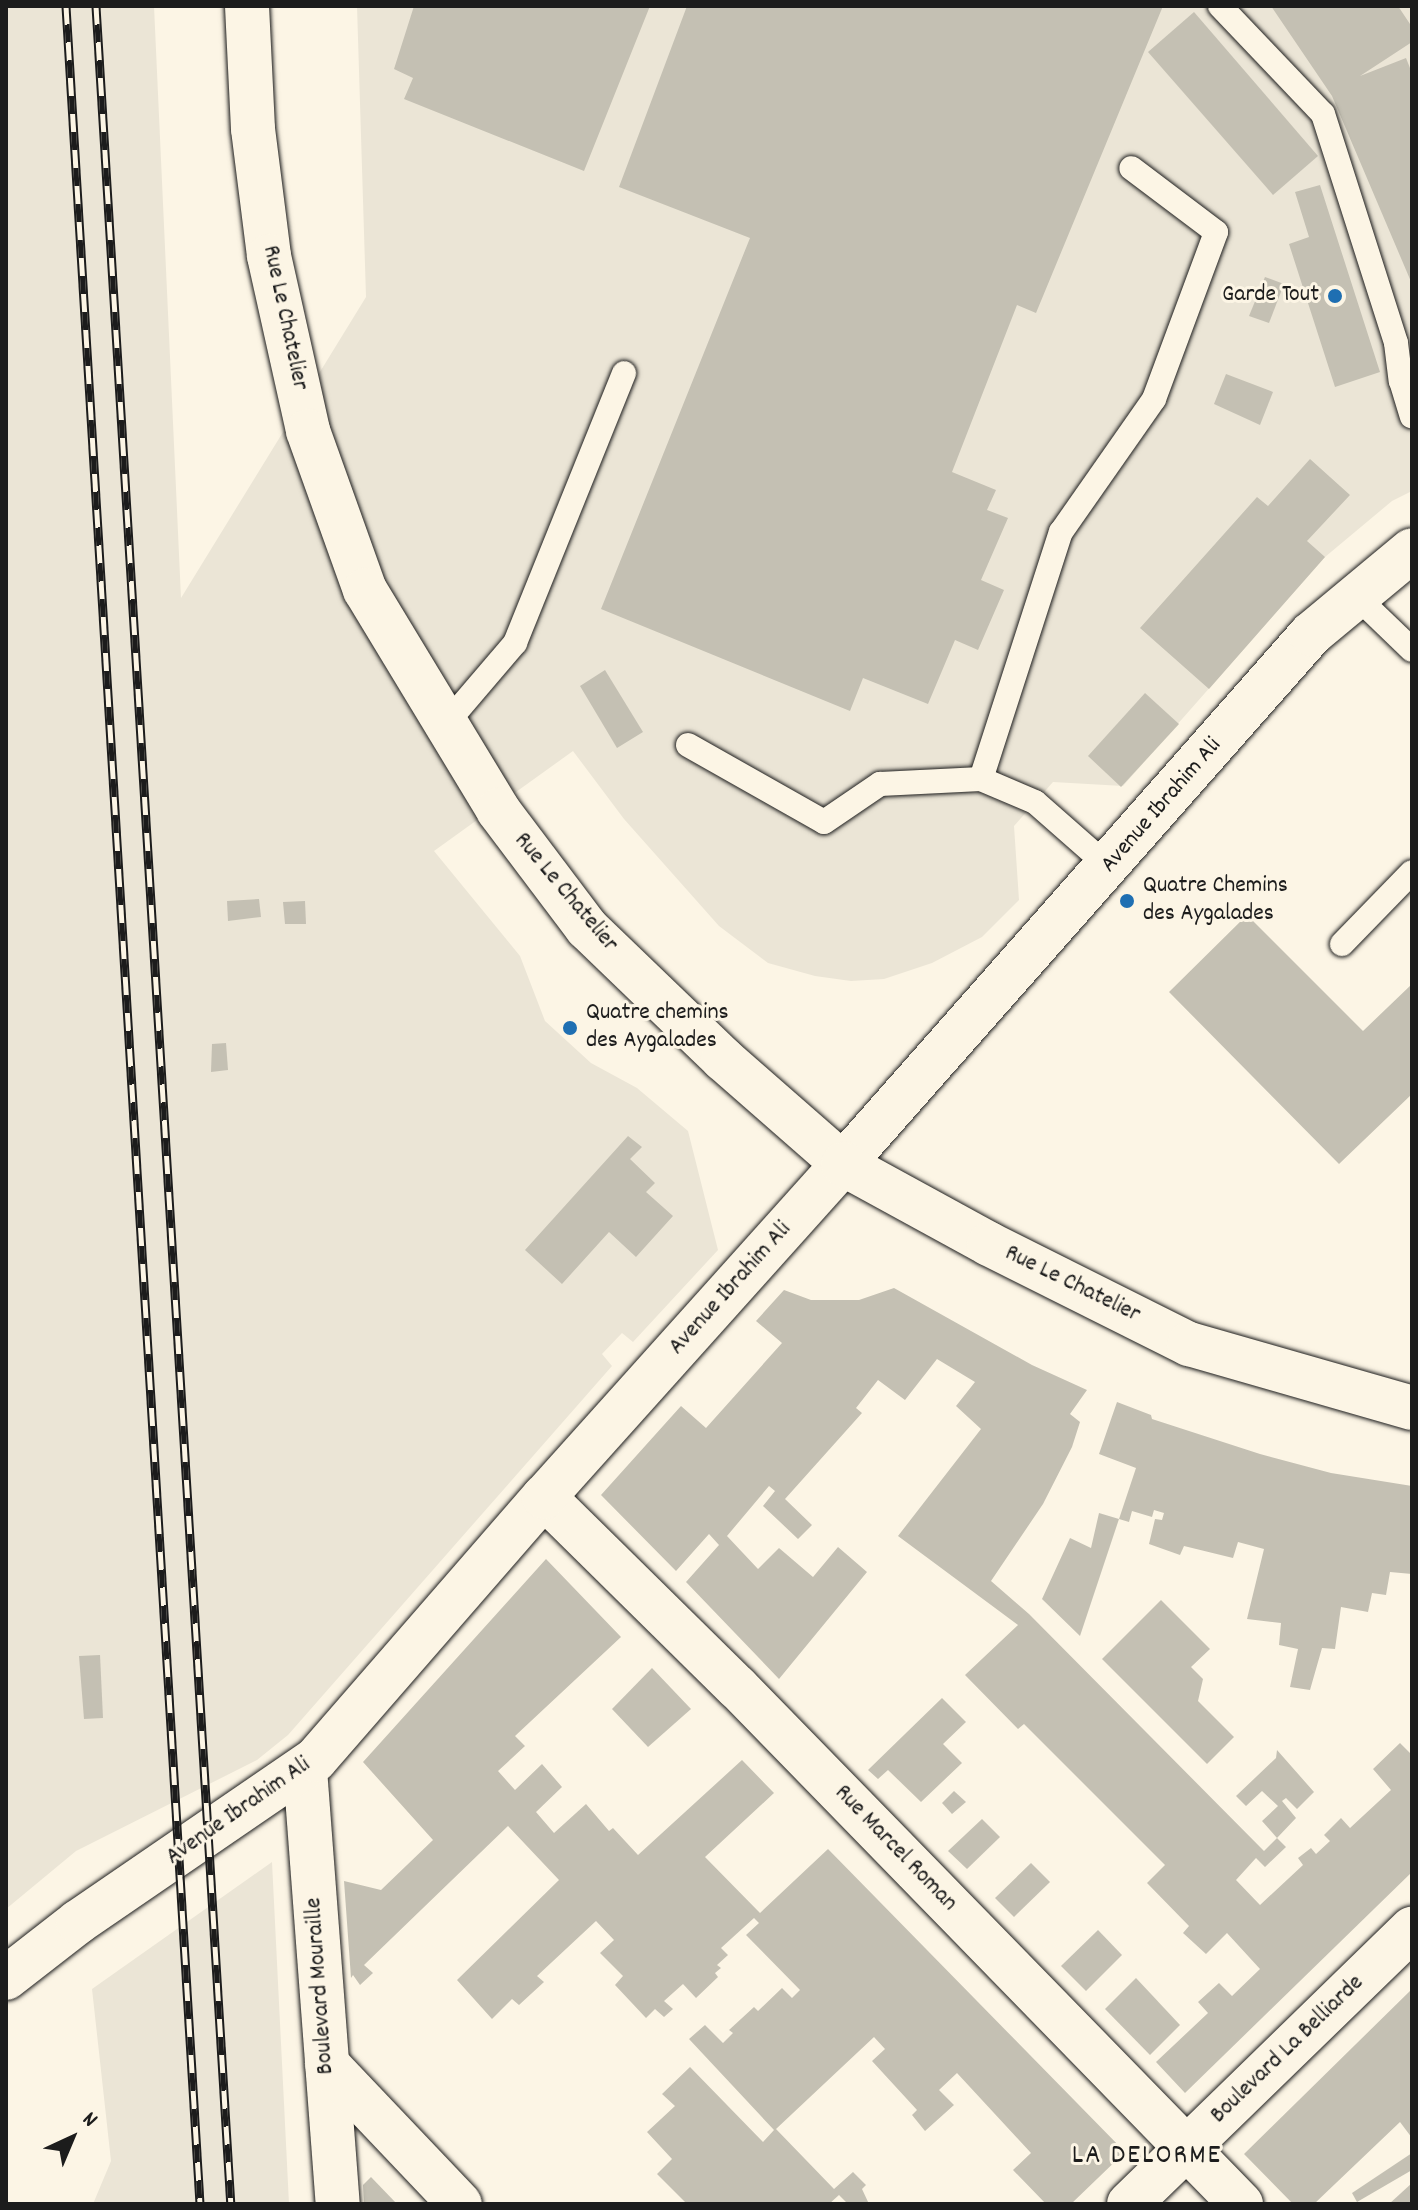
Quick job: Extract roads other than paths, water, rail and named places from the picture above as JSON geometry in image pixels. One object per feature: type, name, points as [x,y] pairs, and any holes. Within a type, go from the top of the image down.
[{"type":"street","name":"Rue Le Chatelier","points":[[247,6],[253,129],[269,256],[308,431],[365,590],[498,810],[587,928],[723,1059],[843,1164],[989,1244],[1189,1344],[1412,1408]]},
{"type":"street","name":"Avenue Ibrahim Ali","points":[[6,1978],[78,1922],[305,1769],[544,1497],[1109,867],[1311,634],[1412,550]]},
{"type":"street","name":"Rue Marcel Roman","points":[[544,1497],[737,1687],[1241,2204]]},
{"type":"street","name":"Boulevard Mouraille","points":[[305,1769],[338,2204]]},
{"type":"street","name":"Boulevard La Belliarde","points":[[1129,2204],[1412,1929]]},
{"type":"street","points":[[327,2064],[460,2204]]},
{"type":"lane","points":[[1220,6],[1323,114],[1396,343],[1412,416]]},
{"type":"lane","points":[[981,779],[1061,532],[1154,399],[1216,232],[1131,168]]},
{"type":"lane","points":[[445,725],[515,643],[624,373]]},
{"type":"lane","points":[[1357,597],[1412,650]]},
{"type":"lane","points":[[688,745],[824,822],[880,784],[981,779],[1035,802],[1109,867]]},
{"type":"lane","points":[[1342,944],[1412,872]]},
{"type":"railway","points":[[66,6],[200,2204]]},
{"type":"railway","points":[[96,6],[231,2204]]},
{"type":"place","name":"Garde Tout","points":[[1335,296]]},
{"type":"place","name":"Quatre Chemins des Aygalades","points":[[1127,901]]},
{"type":"place","name":"Quatre chemins des Aygalades","points":[[570,1028]]},
{"type":"district","name":"LA DELORME","points":[[1147,2157]]}]
